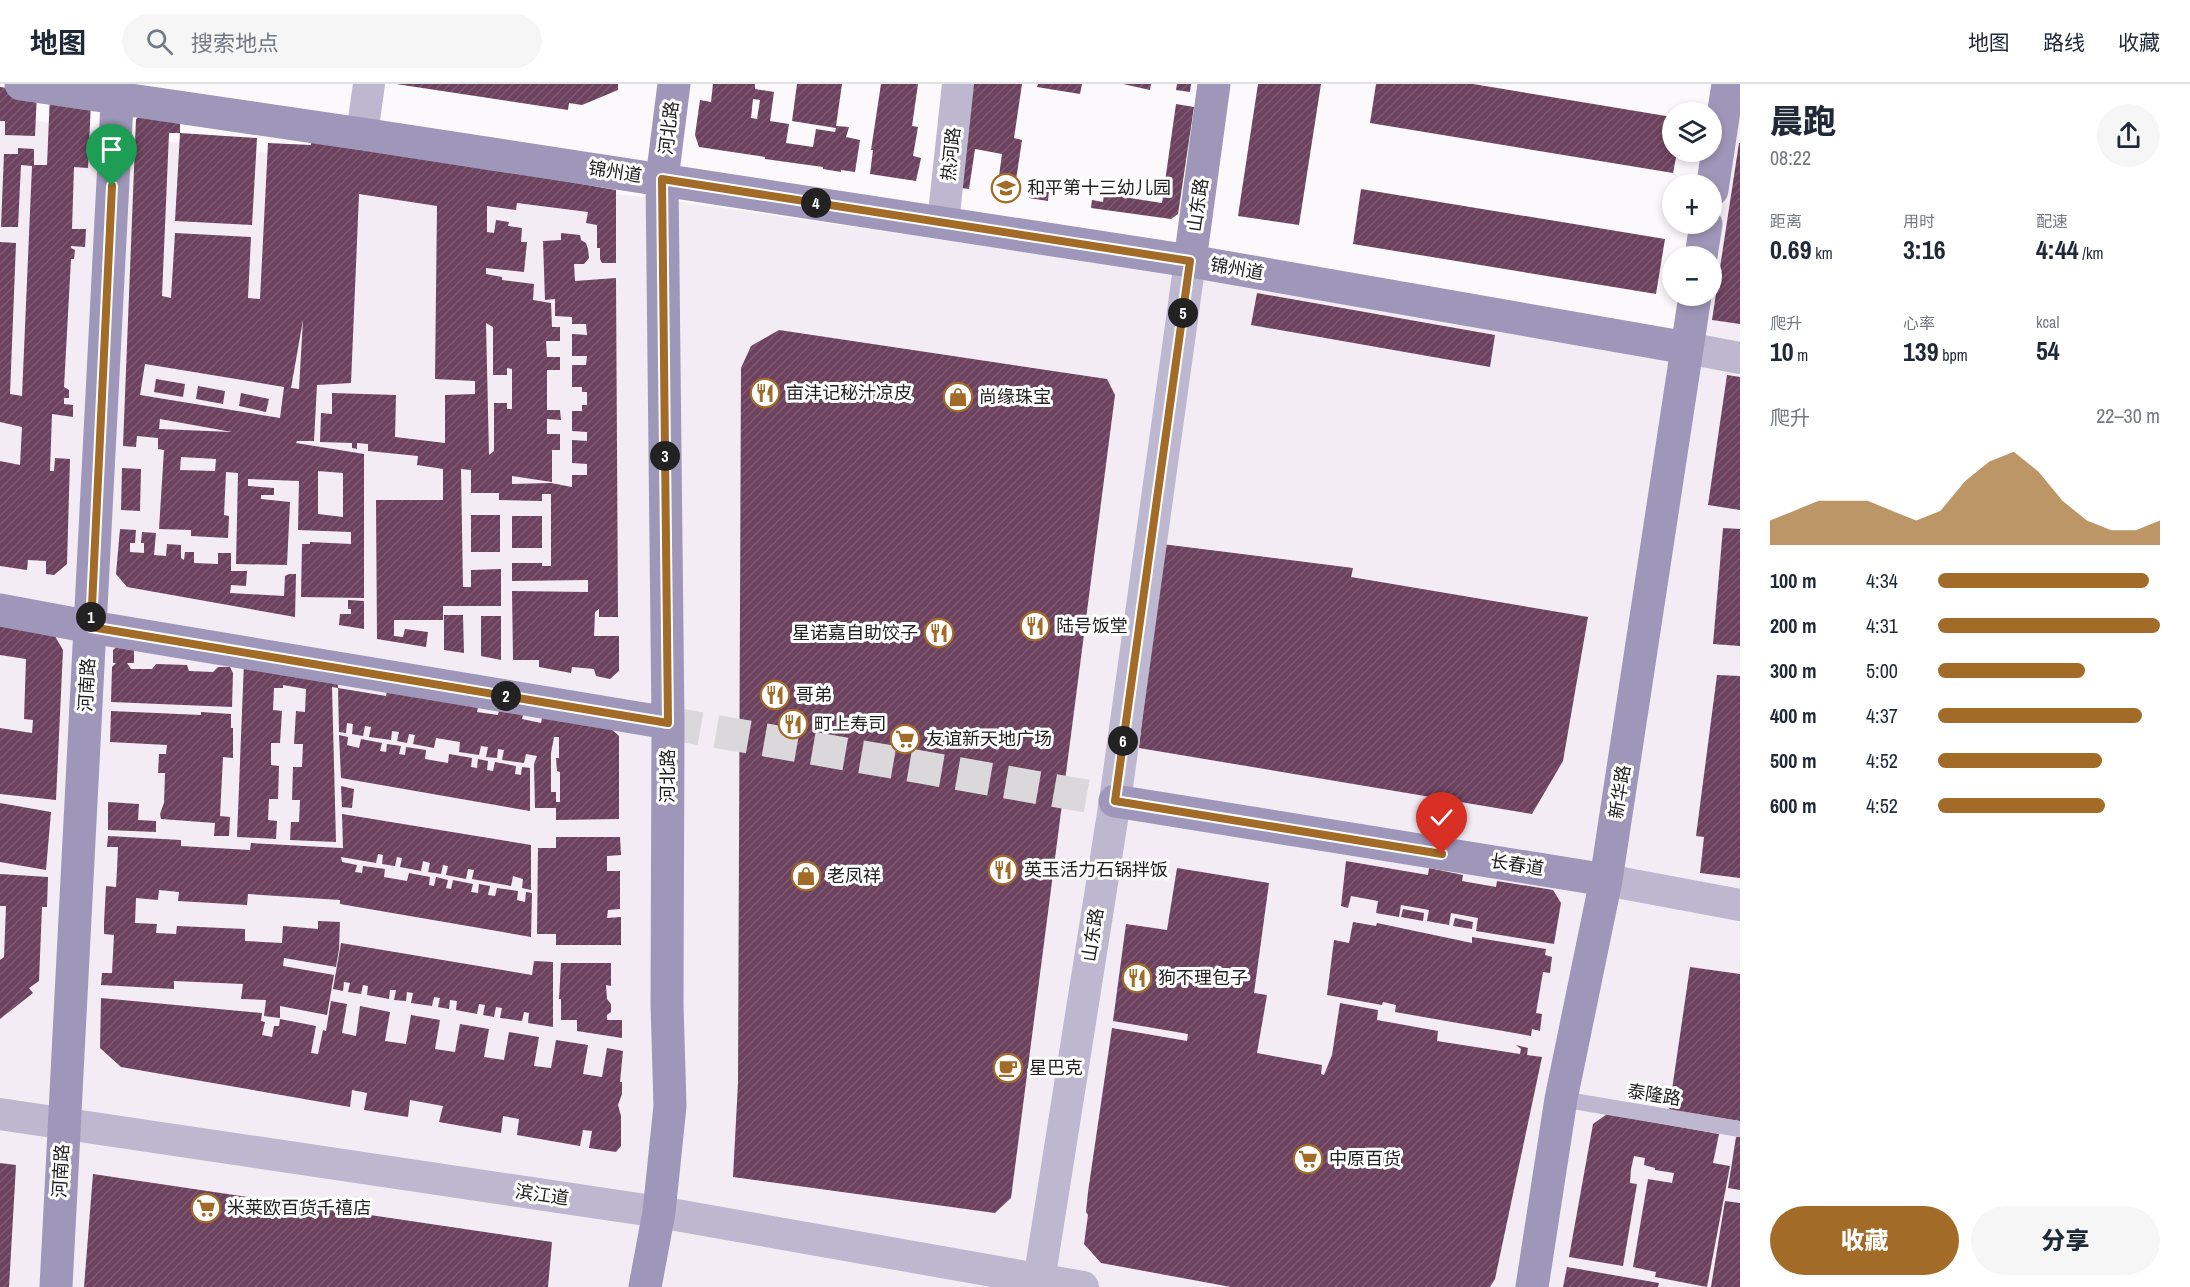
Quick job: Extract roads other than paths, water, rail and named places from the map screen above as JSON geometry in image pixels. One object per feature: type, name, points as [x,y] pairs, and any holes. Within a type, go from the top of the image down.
[{"type":"street","name":"锦州道","points":[[21,84],[117,91],[362,134],[1190,261],[1740,358]]},
{"type":"street","points":[[362,134],[369,84]]},
{"type":"street","name":"河北路","points":[[645,1287],[659,1212],[670,1106],[667,1004],[668,723],[662,179],[674,84]]},
{"type":"street","name":"热河路","points":[[943,223],[958,84]]},
{"type":"street","name":"山东路","points":[[1039,1283],[1115,801],[1214,84]]},
{"type":"street","points":[[1714,174],[1728,84]]},
{"type":"street","name":"河南路","points":[[56,1287],[117,91]]},
{"type":"street","name":"新华路","points":[[1532,1287],[1561,1100],[1606,880],[1694,306]]},
{"type":"street","points":[[0,610],[668,723]]},
{"type":"street","name":"长春道","points":[[1115,801],[1606,880],[1740,905]]},
{"type":"street","name":"滨江道","points":[[0,1114],[659,1212],[1039,1283],[1083,1287]]},
{"type":"lane","name":"泰隆路","points":[[1561,1100],[1740,1129]]},
{"type":"tunnel","points":[[668,723],[1115,801]]},
{"type":"place","name":"和平第十三幼儿园","points":[[1006,188]]},
{"type":"place","name":"亩沣记秘汁凉皮","points":[[765,393]]},
{"type":"place","name":"尚缘珠宝","points":[[958,397]]},
{"type":"place","name":"陆号饭堂","points":[[1035,626]]},
{"type":"place","name":"星诺嘉自助饺子","points":[[939,633]]},
{"type":"place","name":"哥弟","points":[[775,695]]},
{"type":"place","name":"町上寿司","points":[[793,724]]},
{"type":"place","name":"友谊新天地广场","points":[[905,739]]},
{"type":"place","name":"英玉活力石锅拌饭","points":[[1003,870]]},
{"type":"place","name":"老凤祥","points":[[806,876]]},
{"type":"place","name":"狗不理包子","points":[[1137,978]]},
{"type":"place","name":"星巴克","points":[[1008,1068]]},
{"type":"place","name":"中原百货","points":[[1308,1159]]},
{"type":"place","name":"米莱欧百货千禧店","points":[[206,1208]]}]
